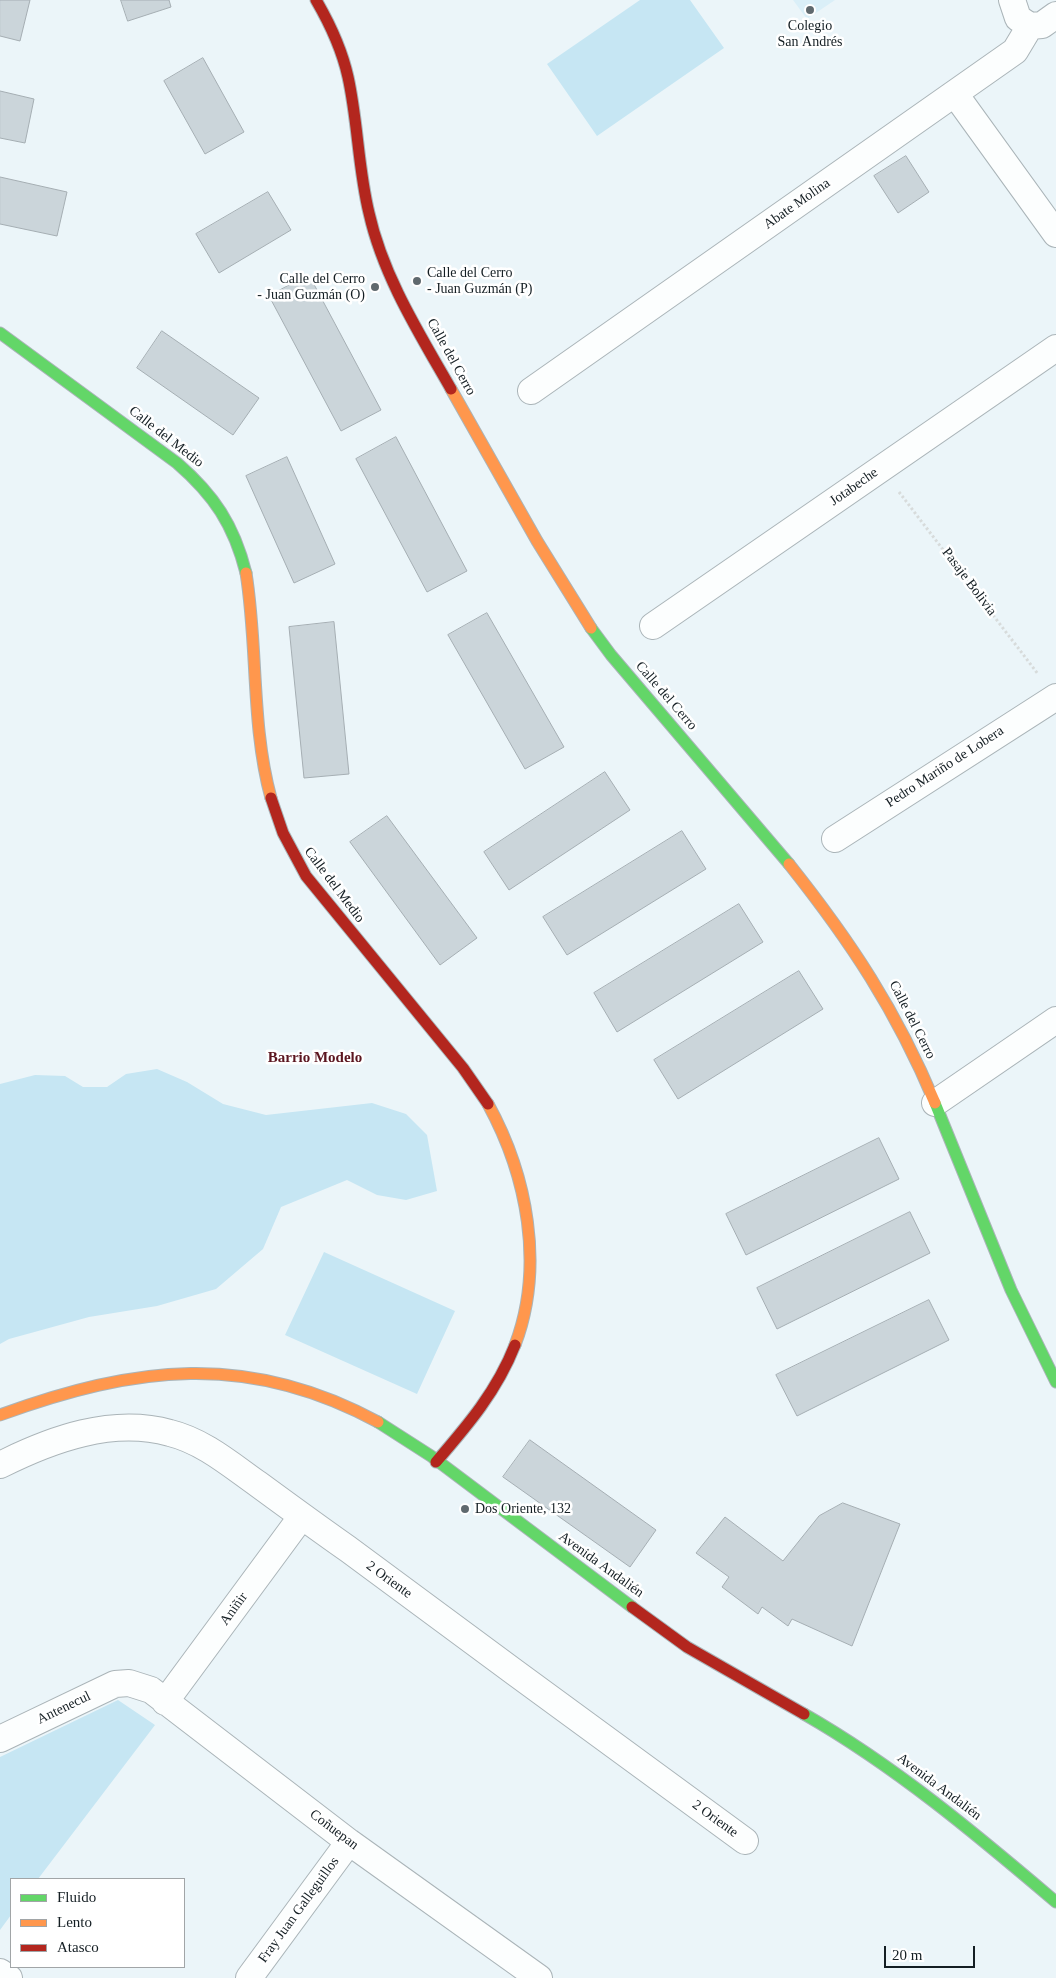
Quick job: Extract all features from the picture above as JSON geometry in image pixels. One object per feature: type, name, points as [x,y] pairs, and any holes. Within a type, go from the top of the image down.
[{"type":"street","name":"Calle del Cerro","points":[[316,0],[332,32],[350,87],[364,191],[373,229],[387,267],[404,303],[547,560],[611,655],[762,831],[840,930],[888,1005],[913,1053],[935,1103],[1020,1311],[1056,1382]]},
{"type":"street","points":[[1012,0],[1018,18],[1030,26],[1042,25],[1056,15]]},
{"type":"street","name":"Abate Molina","points":[[532,391],[1015,51],[1030,26]]},
{"type":"street","points":[[955,94],[1056,234]]},
{"type":"street","name":"Calle del Medio","points":[[0,332],[177,463],[198,481],[216,502],[230,526],[246,573],[265,779],[278,826],[290,852],[306,876],[479,1090],[509,1145],[519,1174],[526,1208],[530,1266],[524,1315],[517,1343],[489,1398],[436,1462]]},
{"type":"street","name":"Jotabeche","points":[[653,626],[1056,348]]},
{"type":"street","name":"Pedro Mariño de Lobera","points":[[835,838],[1056,696]]},
{"type":"street","points":[[935,1103],[1056,1020]]},
{"type":"street","name":"Avenida Andalién","points":[[0,1415],[72,1388],[107,1380],[180,1372],[245,1376],[307,1390],[337,1401],[393,1430],[688,1647],[729,1673],[787,1703],[877,1760],[978,1836],[1056,1902]]},
{"type":"street","name":"2 Oriente","points":[[0,1465],[62,1438],[109,1428],[151,1429],[172,1433],[209,1450],[745,1841]]},
{"type":"street","name":"Aniñir","points":[[166,1702],[302,1516]]},
{"type":"street","name":"Coñuepan","points":[[129,1683],[150,1690],[349,1842],[535,1977]]},
{"type":"street","name":"Antenecul","points":[[0,1739],[103,1689],[115,1684],[129,1683]]},
{"type":"street","name":"Fray Juan Galleguillos","points":[[249,1978],[349,1842]]},
{"type":"street","points":[[0,1972],[9,1978]]},
{"type":"path","name":"Pasaje Bolivia","points":[[881,468],[1056,696]]},
{"type":"shaded area","points":[[640,0],[690,0],[724,48],[597,136],[547,64]]},
{"type":"shaded area","name":"Colegio San Andrés","points":[[793,0],[835,0],[807,19]]},
{"type":"shaded area","points":[[157,1069],[187,1082],[223,1104],[266,1115],[372,1103],[406,1114],[427,1135],[437,1191],[406,1200],[377,1195],[347,1180],[281,1207],[263,1249],[216,1289],[157,1306],[89,1317],[9,1339],[0,1344],[0,1084],[35,1075],[65,1076],[83,1087],[107,1087],[126,1074]]},
{"type":"shaded area","points":[[324,1252],[455,1311],[417,1394],[285,1335]]},
{"type":"shaded area","points":[[118,1700],[155,1725],[39,1878],[10,1878],[10,1916],[0,1930],[0,1757]]},
{"type":"building","points":[[0,0],[30,0],[20,41],[0,36]]},
{"type":"building","points":[[121,0],[169,0],[171,7],[128,21]]},
{"type":"building","points":[[203,58],[244,132],[205,154],[164,81]]},
{"type":"building","points":[[0,91],[34,99],[25,143],[0,138]]},
{"type":"building","points":[[906,156],[929,192],[898,213],[874,176]]},
{"type":"building","points":[[0,177],[67,192],[57,236],[0,224]]},
{"type":"building","points":[[268,192],[291,230],[219,273],[196,234]]},
{"type":"building","points":[[309,275],[381,410],[341,431],[269,296]]},
{"type":"building","points":[[162,331],[259,398],[233,435],[137,368]]},
{"type":"building","points":[[396,437],[467,571],[427,592],[356,459]]},
{"type":"building","points":[[287,457],[335,564],[294,583],[246,476]]},
{"type":"building","points":[[487,613],[564,747],[525,769],[448,635]]},
{"type":"building","points":[[334,622],[349,774],[304,778],[289,627]]},
{"type":"building","points":[[605,772],[630,810],[509,890],[484,852]]},
{"type":"building","points":[[387,816],[477,938],[440,965],[350,842]]},
{"type":"building","points":[[682,831],[706,869],[567,955],[543,917]]},
{"type":"building","points":[[739,904],[763,942],[617,1032],[594,993]]},
{"type":"building","points":[[799,971],[823,1009],[678,1099],[654,1060]]},
{"type":"building","points":[[879,1138],[899,1179],[746,1255],[726,1214]]},
{"type":"building","points":[[910,1212],[930,1253],[777,1329],[757,1288]]},
{"type":"building","points":[[929,1300],[949,1340],[797,1416],[776,1375]]},
{"type":"building","points":[[530,1440],[656,1530],[630,1567],[503,1477]]},
{"type":"building","points":[[843,1503],[900,1524],[852,1646],[792,1619],[788,1626],[762,1607],[758,1614],[722,1587],[729,1577],[696,1553],[725,1517],[783,1561],[819,1516]]},
{"type":"traffic: fast","points":[[0,333],[177,463],[190,475],[221,512],[235,540],[246,573]]},
{"type":"traffic: fast","points":[[591,628],[611,655],[789,864]]},
{"type":"traffic: fast","points":[[935,1103],[1011,1290],[1056,1382]]},
{"type":"traffic: fast","points":[[378,1422],[431,1456],[632,1607]]},
{"type":"traffic: fast","points":[[804,1714],[838,1734],[903,1778],[996,1851],[1056,1902]]},
{"type":"traffic: slow","points":[[451,389],[537,541],[591,628]]},
{"type":"traffic: slow","points":[[246,573],[250,601],[260,742],[271,798]]},
{"type":"traffic: slow","points":[[789,864],[832,921],[871,978],[904,1037],[935,1103]]},
{"type":"traffic: slow","points":[[488,1104],[513,1160],[522,1191],[527,1222],[530,1253],[529,1284],[524,1315],[515,1345]]},
{"type":"traffic: slow","points":[[0,1415],[50,1398],[98,1385],[144,1377],[190,1374],[236,1376],[283,1384],[330,1399],[378,1422]]},
{"type":"traffic: jam","points":[[316,0],[335,37],[345,67],[354,111],[365,196],[375,236],[403,304],[451,389]]},
{"type":"traffic: jam","points":[[271,798],[283,833],[306,876],[463,1068],[488,1104]]},
{"type":"traffic: jam","points":[[436,1462],[481,1407],[500,1377],[515,1345]]},
{"type":"traffic: jam","points":[[632,1607],[687,1647],[804,1714]]},
{"type":"place","name":"Colegio San Andrés","points":[[810,10]]},
{"type":"place","name":"Calle del Cerro - Juan Guzmán (P)","points":[[417,281]]},
{"type":"place","name":"Calle del Cerro - Juan Guzmán (O)","points":[[375,287]]},
{"type":"place","name":"Dos Oriente, 132","points":[[465,1509]]},
{"type":"district","name":"Barrio Modelo","points":[[315,1058]]}]
